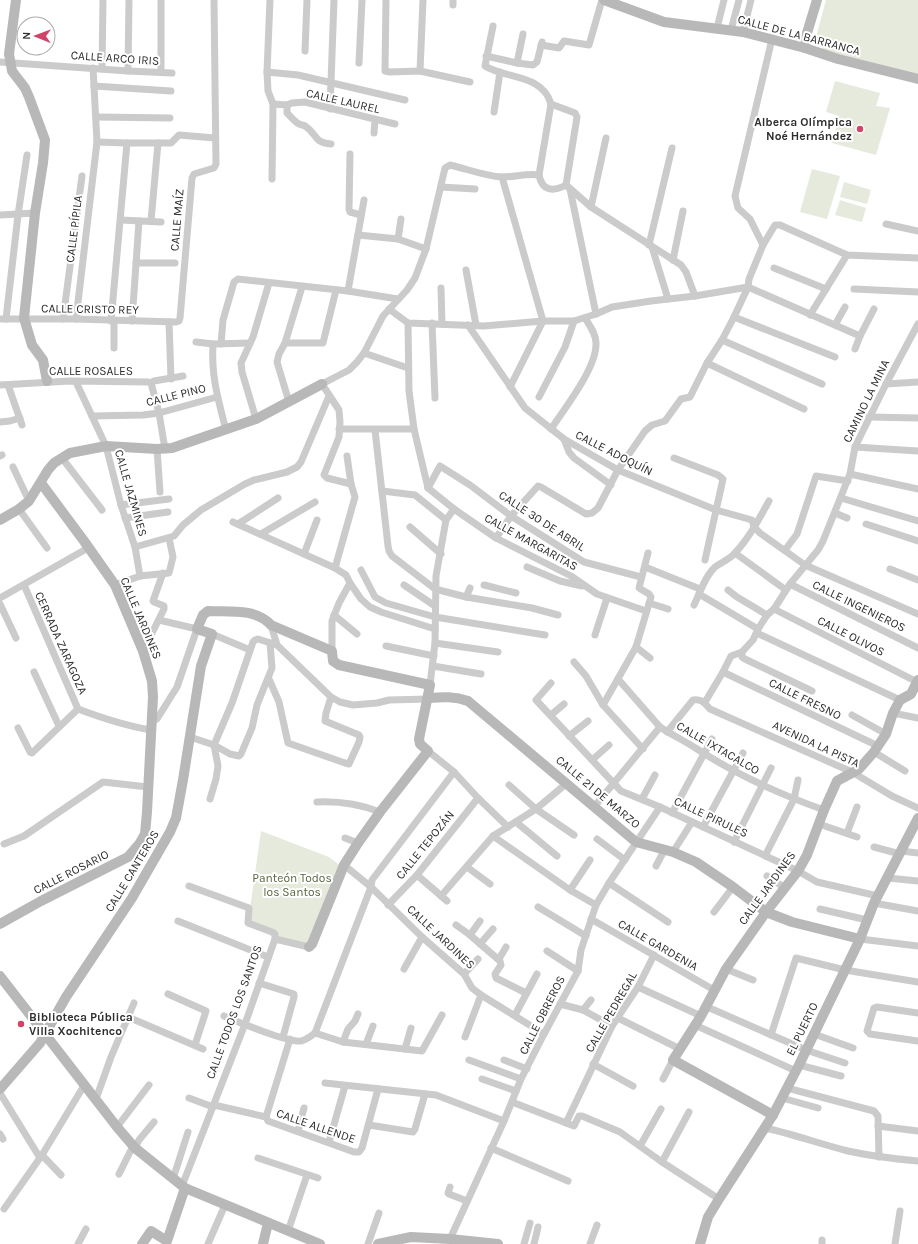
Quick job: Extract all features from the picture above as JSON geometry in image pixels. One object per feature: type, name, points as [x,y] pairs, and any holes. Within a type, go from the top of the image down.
[{"type":"street","points":[[16,0],[9,54],[5,62],[25,88],[44,134],[45,140],[35,214],[24,318],[32,345],[43,360],[47,381]]},
{"type":"street","points":[[102,69],[103,0]]},
{"type":"street","points":[[128,71],[129,0]]},
{"type":"street","points":[[161,0],[161,72]]},
{"type":"street","points":[[97,142],[171,143],[179,135],[215,138],[214,0]]},
{"type":"street","points":[[270,0],[267,72],[268,91],[273,104],[272,179]]},
{"type":"street","points":[[305,51],[307,0]]},
{"type":"street","points":[[330,108],[334,0]]},
{"type":"street","points":[[359,63],[362,0]]},
{"type":"street","points":[[386,0],[385,71],[420,71],[470,82]]},
{"type":"street","points":[[420,71],[423,0]]},
{"type":"street","points":[[486,56],[517,63],[536,64],[541,44],[559,48],[564,41],[590,45],[603,0]]},
{"type":"street","name":"CALLE DE LA BARRANCA","points":[[603,0],[664,22],[743,32],[806,48],[827,56],[918,79]]},
{"type":"street","points":[[717,28],[724,0]]},
{"type":"street","points":[[731,30],[739,0]]},
{"type":"street","points":[[743,32],[751,0]]},
{"type":"street","points":[[806,48],[807,33],[817,0]]},
{"type":"street","points":[[493,26],[486,56],[486,67],[516,76],[540,86],[548,96],[550,104],[540,181],[545,187],[552,190],[568,187]]},
{"type":"street","points":[[517,63],[523,34]]},
{"type":"street","points":[[763,245],[750,219],[738,208],[735,196],[772,40]]},
{"type":"street","name":"CALLE ARCO IRIS","points":[[5,62],[172,73]]},
{"type":"street","name":"CALLE PÍPILA","points":[[76,319],[97,142],[93,68]]},
{"type":"street","points":[[267,72],[298,75],[405,100]]},
{"type":"street","points":[[494,112],[500,72]]},
{"type":"street","points":[[94,86],[171,91]]},
{"type":"street","name":"CALLE LAUREL","points":[[273,104],[286,105],[305,102],[395,124]]},
{"type":"street","points":[[550,104],[575,113],[577,117],[568,187],[596,314]]},
{"type":"street","points":[[286,105],[287,113],[293,119],[299,124],[307,127],[322,143],[331,144]]},
{"type":"street","points":[[96,117],[170,118]]},
{"type":"street","points":[[374,133],[375,120]]},
{"type":"street","name":"CALLE MAÍZ","points":[[179,321],[192,178],[194,174],[214,168],[216,164],[215,138]]},
{"type":"street","points":[[591,208],[606,138]]},
{"type":"street","points":[[114,348],[113,321],[127,143]]},
{"type":"street","points":[[151,221],[158,143]]},
{"type":"street","points":[[668,299],[651,246],[672,148]]},
{"type":"street","points":[[350,154],[349,209],[350,212],[362,215]]},
{"type":"street","points":[[3,319],[27,155]]},
{"type":"street","points":[[0,520],[19,509],[29,501],[54,463],[70,454],[106,446],[161,449],[172,448],[256,419],[349,370],[364,353],[383,316],[407,290],[415,278],[426,249],[445,168],[450,166],[502,177],[529,174],[540,175]]},
{"type":"street","points":[[63,319],[82,176]]},
{"type":"street","points":[[502,177],[543,321],[510,387]]},
{"type":"street","points":[[441,187],[475,189]]},
{"type":"street","points":[[568,187],[591,208],[681,265],[684,268],[695,296]]},
{"type":"street","points":[[348,291],[364,200]]},
{"type":"street","points":[[673,260],[682,211]]},
{"type":"street","points":[[0,215],[35,214]]},
{"type":"street","points":[[398,239],[401,219]]},
{"type":"street","points":[[121,220],[161,222]]},
{"type":"street","points":[[132,321],[139,221]]},
{"type":"street","points":[[886,224],[918,231]]},
{"type":"street","points":[[496,538],[511,516],[538,486],[586,514],[592,513],[598,508],[618,470],[645,431],[652,425],[668,419],[681,400],[690,397],[707,363],[722,340],[734,317],[748,287],[749,279],[763,245],[773,226],[777,225],[847,255],[918,258]]},
{"type":"street","points":[[358,235],[398,239],[426,249]]},
{"type":"street","points":[[810,315],[847,255]]},
{"type":"street","points":[[136,263],[175,263]]},
{"type":"street","points":[[774,268],[826,288]]},
{"type":"street","points":[[466,270],[472,325]]},
{"type":"street","points":[[226,430],[217,397],[212,370],[223,320],[234,282],[236,280],[348,291],[398,298]]},
{"type":"street","points":[[256,419],[241,368],[241,363],[250,344],[270,283]]},
{"type":"street","points":[[289,402],[277,362],[279,354],[285,343],[302,287]]},
{"type":"street","points":[[389,309],[408,323],[484,326],[543,321],[574,321],[612,307],[748,287],[860,336]]},
{"type":"street","points":[[441,288],[442,324]]},
{"type":"street","points":[[854,289],[918,292]]},
{"type":"street","points":[[285,343],[323,342],[336,290]]},
{"type":"street","points":[[835,325],[845,306]]},
{"type":"street","points":[[855,350],[860,336],[874,309]]},
{"type":"street","points":[[734,317],[835,357]]},
{"type":"street","name":"CALLE CRISTO REY","points":[[3,319],[24,318],[113,321],[179,321]]},
{"type":"street","points":[[551,429],[585,377],[591,364],[597,344],[594,333],[585,318]]},
{"type":"street","points":[[539,397],[565,347],[574,321]]},
{"type":"street","points":[[169,322],[171,379]]},
{"type":"street","points":[[408,323],[409,391],[414,430],[428,488]]},
{"type":"street","points":[[432,323],[435,398]]},
{"type":"street","name":"CAMINO LA MINA","points":[[724,672],[731,656],[742,652],[753,640],[767,615],[774,609],[805,564],[818,550],[849,478],[855,447],[869,417],[918,324]]},
{"type":"street","name":"CALLE ADOQUÍN","points":[[472,325],[510,387],[525,408],[564,439],[618,470],[716,510],[752,520],[754,527],[760,533],[805,564],[918,614]]},
{"type":"street","points":[[722,340],[822,384]]},
{"type":"street","points":[[196,342],[217,344],[250,344]]},
{"type":"street","points":[[364,353],[408,368]]},
{"type":"street","points":[[707,363],[804,409]]},
{"type":"street","name":"CALLE ROSALES","points":[[4,384],[47,381],[151,383],[154,381],[183,376]]},
{"type":"street","name":"CALLE JAZMINES","points":[[76,382],[106,446],[121,505],[135,547],[140,576]]},
{"type":"street","points":[[886,384],[918,382]]},
{"type":"street","points":[[151,383],[159,413],[161,449],[160,492]]},
{"type":"street","points":[[0,422],[21,421],[4,384]]},
{"type":"street","points":[[322,384],[339,410],[340,429],[324,475],[327,478],[351,484]]},
{"type":"street","name":"CALLE JAZMINES","points":[[135,547],[174,536],[183,525],[201,510],[245,484],[287,472],[297,467],[301,462],[329,396]]},
{"type":"street","name":"CALLE PINO","points":[[92,416],[143,415],[159,413],[217,397]]},
{"type":"street","points":[[869,417],[918,418]]},
{"type":"street","points":[[340,429],[414,430]]},
{"type":"street","points":[[375,430],[389,551],[392,556],[435,589],[466,597],[558,614]]},
{"type":"street","points":[[564,439],[569,452],[574,458],[611,485]]},
{"type":"street","points":[[855,447],[918,451]]},
{"type":"street","points":[[336,568],[355,497],[351,484],[347,456]]},
{"type":"street","points":[[62,458],[102,510]]},
{"type":"street","points":[[674,458],[718,475],[723,479],[705,560]]},
{"type":"street","name":"CALLE 30 DE ABRIL","points":[[428,488],[440,466],[470,485],[511,516],[584,562],[641,577]]},
{"type":"street","points":[[13,467],[29,501]]},
{"type":"street","points":[[785,550],[797,534],[816,476],[849,478],[918,489]]},
{"type":"street","name":"CALLE JARDINES","points":[[41,483],[115,585],[143,651],[152,681],[145,834]]},
{"type":"street","name":"CALLE MARGARITAS","points":[[428,488],[454,509],[496,538],[571,576],[586,587]]},
{"type":"street","points":[[382,491],[415,494],[446,520]]},
{"type":"street","points":[[278,498],[236,523],[336,568],[346,575],[361,599],[370,607],[381,612],[435,629]]},
{"type":"street","points":[[841,498],[918,521]]},
{"type":"street","points":[[121,505],[170,499]]},
{"type":"street","points":[[694,605],[714,568],[735,553],[754,527],[769,501]]},
{"type":"street","points":[[261,534],[315,502]]},
{"type":"street","points":[[19,509],[47,548]]},
{"type":"street","points":[[454,509],[446,520],[436,576],[435,643],[433,666],[419,742],[454,772],[508,827]]},
{"type":"street","points":[[125,518],[168,512]]},
{"type":"street","points":[[835,513],[847,518]]},
{"type":"street","points":[[304,554],[318,520]]},
{"type":"street","points":[[866,524],[918,541]]},
{"type":"street","points":[[410,527],[441,554]]},
{"type":"street","points":[[115,585],[140,576],[163,572],[169,573],[173,558],[169,538]]},
{"type":"street","points":[[24,585],[88,548]]},
{"type":"street","points":[[603,705],[636,647],[651,595],[638,588],[648,553]]},
{"type":"street","name":"CALLE INGENIEROS","points":[[735,553],[788,587],[918,648]]},
{"type":"street","points":[[527,567],[560,581],[586,587],[607,598],[646,611]]},
{"type":"street","points":[[645,567],[700,592],[757,631],[900,700]]},
{"type":"street","points":[[890,569],[918,580]]},
{"type":"street","points":[[361,570],[375,597],[386,603],[435,617],[546,635]]},
{"type":"street","points":[[143,651],[164,607],[153,601],[163,572]]},
{"type":"street","points":[[333,656],[332,627],[334,615],[350,583]]},
{"type":"street","name":"CERRADA ZARAGOZA","points":[[0,598],[24,585],[78,709],[128,726],[151,726]]},
{"type":"street","points":[[404,585],[435,606]]},
{"type":"street","points":[[484,585],[516,593]]},
{"type":"street","points":[[466,597],[470,588]]},
{"type":"street","points":[[495,602],[500,589]]},
{"type":"street","points":[[728,590],[738,598],[767,615]]},
{"type":"street","points":[[595,634],[607,598]]},
{"type":"street","points":[[649,603],[668,609]]},
{"type":"street","points":[[0,604],[16,638]]},
{"type":"street","name":"CALLE OLIVOS","points":[[774,609],[917,684]]},
{"type":"street","points":[[151,726],[177,687],[197,629],[203,615],[208,611],[249,612],[266,619],[272,625],[333,656],[339,665],[430,685]]},
{"type":"street","points":[[334,615],[357,634]]},
{"type":"street","points":[[159,620],[197,629],[250,650]]},
{"type":"street","points":[[190,738],[214,745],[230,754],[239,756],[241,754],[252,728],[257,705],[269,679],[273,665],[274,644],[272,625]]},
{"type":"street","name":"CALLE CANTEROS","points":[[0,1089],[40,1043],[66,997],[132,898],[170,832],[176,818],[201,666],[212,634]]},
{"type":"street","points":[[210,799],[218,766],[214,745],[232,703],[250,650],[254,641],[257,639],[274,644]]},
{"type":"street","points":[[435,643],[498,652]]},
{"type":"street","name":"CALLE 21 DE MARZO","points":[[274,644],[331,697],[340,702],[353,705],[377,703],[389,700],[459,697],[468,701],[636,842],[669,851],[696,862],[734,887],[766,912],[792,922],[860,939],[918,946]]},
{"type":"street","points":[[386,646],[434,656]]},
{"type":"street","points":[[636,647],[650,658]]},
{"type":"street","points":[[742,652],[742,657],[745,659],[812,691]]},
{"type":"street","points":[[574,662],[586,676],[603,705],[642,749]]},
{"type":"street","points":[[433,666],[481,674]]},
{"type":"street","points":[[34,672],[59,726]]},
{"type":"street","points":[[705,702],[724,672]]},
{"type":"street","name":"CALLE FRESNO","points":[[724,672],[876,749],[905,771]]},
{"type":"street","points":[[269,679],[279,702],[288,744],[347,764],[350,762],[360,737],[359,735],[325,721],[331,697]]},
{"type":"street","name":"CALLE IXTACALCO","points":[[618,679],[660,727],[667,732],[763,786],[794,800],[824,810]]},
{"type":"street","name":"CALLE PIRULES","points":[[551,683],[536,700],[621,790],[798,871],[817,882],[918,911]]},
{"type":"street","name":"CALLE JARDINES","points":[[663,1080],[673,1060],[701,1016],[726,969],[766,912],[798,871],[807,855],[837,781],[858,769],[876,749],[886,734],[893,713],[900,700],[911,694],[917,684]]},
{"type":"street","name":"AVENIDA LA PISTA","points":[[667,732],[692,700],[705,702],[710,709],[852,772],[892,796],[918,808]]},
{"type":"street","points":[[551,716],[564,704]]},
{"type":"street","points":[[18,728],[31,753],[78,709]]},
{"type":"street","points":[[893,713],[918,718]]},
{"type":"street","points":[[852,715],[886,734]]},
{"type":"street","points":[[569,736],[588,721]]},
{"type":"street","points":[[594,807],[660,727]]},
{"type":"street","points":[[672,813],[712,739]]},
{"type":"street","points":[[592,760],[609,744]]},
{"type":"street","name":"CALLE TODOS LOS SANTOS","points":[[184,1187],[275,939],[309,947],[312,944],[344,865],[380,812],[428,751]]},
{"type":"street","points":[[703,827],[743,753]]},
{"type":"street","points":[[734,842],[772,768]]},
{"type":"street","points":[[224,1016],[286,1038],[302,1041],[314,1033],[371,887],[372,880],[454,772]]},
{"type":"street","points":[[642,799],[655,775]]},
{"type":"street","points":[[765,856],[794,800],[798,780]]},
{"type":"street","points":[[4,844],[24,836],[103,782],[148,788]]},
{"type":"street","points":[[441,896],[493,836],[536,809],[567,783]]},
{"type":"street","points":[[509,785],[536,809],[574,835]]},
{"type":"street","name":"CALLE TEPOZÁN","points":[[388,906],[417,875],[478,798]]},
{"type":"street","points":[[317,802],[362,806],[380,812]]},
{"type":"street","name":"CALLE OBREROS","points":[[450,1239],[504,1121],[521,1079],[578,970],[581,950],[596,905],[660,807]]},
{"type":"street","points":[[848,833],[858,807]]},
{"type":"street","name":"EL PUERTO","points":[[700,1244],[708,1217],[773,1115],[798,1068],[860,939],[876,900],[918,818]]},
{"type":"street","points":[[516,822],[557,856]]},
{"type":"street","points":[[656,866],[692,822]]},
{"type":"street","points":[[819,824],[857,837]]},
{"type":"street","name":"CALLE ROSARIO","points":[[0,924],[128,856],[135,850],[145,834]]},
{"type":"street","points":[[493,836],[570,890],[596,905]]},
{"type":"street","points":[[345,838],[358,843]]},
{"type":"street","points":[[597,840],[625,860]]},
{"type":"street","points":[[874,847],[900,853],[918,853]]},
{"type":"street","points":[[570,890],[590,860]]},
{"type":"street","name":"CALLE JARDINES","points":[[344,865],[371,887],[388,906],[464,974],[472,988],[544,1034]]},
{"type":"street","points":[[466,867],[490,884]]},
{"type":"street","points":[[417,875],[447,901]]},
{"type":"street","points":[[767,876],[785,888]]},
{"type":"street","points":[[888,878],[918,881]]},
{"type":"street","points":[[609,883],[668,922]]},
{"type":"street","points":[[190,886],[249,908],[248,923],[272,932],[275,934],[275,939]]},
{"type":"street","points":[[714,912],[734,887]]},
{"type":"street","points":[[538,907],[586,936]]},
{"type":"street","points":[[820,909],[867,920]]},
{"type":"street","name":"CALLE GARDENIA","points":[[591,920],[714,990]]},
{"type":"street","points":[[178,921],[268,958]]},
{"type":"street","points":[[470,935],[480,921]]},
{"type":"street","points":[[456,925],[499,959],[501,965],[495,974],[496,978],[526,994]]},
{"type":"street","points":[[480,944],[492,929]]},
{"type":"street","points":[[404,969],[422,937]]},
{"type":"street","points":[[499,959],[506,947]]},
{"type":"street","points":[[547,951],[578,970]]},
{"type":"street","name":"CALLE PEDREGAL","points":[[566,1122],[612,1026],[638,987],[654,956]]},
{"type":"street","points":[[771,1035],[796,958],[845,970],[918,982]]},
{"type":"street","points":[[464,974],[478,959]]},
{"type":"street","points":[[726,969],[753,980]]},
{"type":"street","points":[[515,1015],[537,974]]},
{"type":"street","points":[[0,976],[134,1147],[184,1187],[320,1244]]},
{"type":"street","points":[[259,983],[294,994],[286,1038],[266,1118]]},
{"type":"street","points":[[638,987],[701,1016]]},
{"type":"street","points":[[168,994],[206,1011],[195,1045]]},
{"type":"street","points":[[465,1037],[481,995]]},
{"type":"street","points":[[583,1010],[591,1000]]},
{"type":"street","points":[[96,1098],[111,1057],[134,1003]]},
{"type":"street","points":[[560,1004],[583,1010],[612,1026]]},
{"type":"street","points":[[705,1006],[806,1050],[845,1063]]},
{"type":"street","points":[[918,1013],[875,1007],[867,1029],[870,1034],[918,1041]]},
{"type":"street","points":[[343,1042],[348,1029],[355,1021],[358,1014]]},
{"type":"street","points":[[314,1033],[343,1042],[422,1051],[442,1015]]},
{"type":"street","points":[[128,1017],[203,1049]]},
{"type":"street","points":[[618,1018],[680,1049]]},
{"type":"street","points":[[695,1025],[798,1068],[841,1076]]},
{"type":"street","points":[[366,1044],[373,1026]]},
{"type":"street","points":[[405,1049],[411,1028]]},
{"type":"street","points":[[814,1034],[853,1048]]},
{"type":"street","points":[[469,1060],[521,1079]]},
{"type":"street","points":[[504,1060],[527,1069]]},
{"type":"street","points":[[673,1060],[773,1115]]},
{"type":"street","points":[[593,1064],[633,1086]]},
{"type":"street","points":[[482,1079],[516,1091]]},
{"type":"street","points":[[325,1083],[378,1090],[436,1095],[504,1121]]},
{"type":"street","points":[[4,1209],[41,1157],[85,1084]]},
{"type":"street","points":[[117,1127],[149,1085]]},
{"type":"street","points":[[329,1142],[345,1086]]},
{"type":"street","points":[[787,1088],[874,1110],[877,1113],[879,1157]]},
{"type":"street","points":[[378,1090],[369,1125],[413,1132],[425,1094]]},
{"type":"street","points":[[0,1093],[41,1157],[61,1175]]},
{"type":"street","name":"CALLE ALLENDE","points":[[189,1098],[214,1106],[266,1118],[354,1152],[359,1152],[362,1148],[369,1125]]},
{"type":"street","points":[[782,1098],[818,1108]]},
{"type":"street","points":[[512,1102],[574,1126],[579,1116],[582,1116],[620,1132],[662,1162],[719,1199]]},
{"type":"street","points":[[298,1131],[304,1108]]},
{"type":"street","points":[[640,1146],[661,1109]]},
{"type":"street","points":[[662,1162],[690,1112]]},
{"type":"street","points":[[119,1174],[134,1147],[154,1122]]},
{"type":"street","points":[[878,1126],[918,1131]]},
{"type":"street","points":[[765,1128],[786,1132],[847,1150],[879,1157],[918,1161]]},
{"type":"street","points":[[173,1179],[188,1132]]},
{"type":"street","points":[[491,1148],[568,1181]]},
{"type":"street","points":[[258,1158],[318,1178]]},
{"type":"street","points":[[288,1231],[307,1175]]},
{"type":"street","points":[[142,1244],[151,1232],[169,1243],[184,1187]]},
{"type":"street","points":[[450,1188],[449,1194],[467,1201]]},
{"type":"street","points":[[208,1244],[226,1205]]},
{"type":"street","points":[[895,1244],[900,1211]]},
{"type":"street","points":[[368,1244],[379,1213]]},
{"type":"street","points":[[263,1244],[268,1223]]},
{"type":"street","points":[[524,1244],[530,1223]]},
{"type":"street","points":[[590,1244],[597,1225]]},
{"type":"street","points":[[534,1244],[538,1227]]},
{"type":"street","points":[[78,1244],[86,1229]]},
{"type":"street","points":[[378,1244],[411,1237],[426,1241],[450,1239],[498,1244]]},
{"type":"green space","points":[[826,0],[918,0],[918,76],[843,57],[824,50],[816,37]]},
{"type":"green space","name":"Alberca Olímpica Noé Hernández","points":[[835,81],[880,93],[876,106],[890,108],[876,155],[832,143],[839,116],[826,112]]},
{"type":"green space","points":[[812,169],[840,176],[827,219],[800,212]]},
{"type":"green space","points":[[844,182],[871,190],[867,204],[840,197]]},
{"type":"green space","points":[[840,200],[866,208],[862,222],[835,215]]},
{"type":"green space","name":"Panteón Todos los Santos","points":[[261,831],[329,857],[342,867],[309,947],[271,935],[248,923]]},
{"type":"place","name":"Alberca Olímpica Noé Hernández","points":[[860,129]]},
{"type":"place","name":"Biblioteca Pública Villa Xochitenco","points":[[21,1024]]}]
